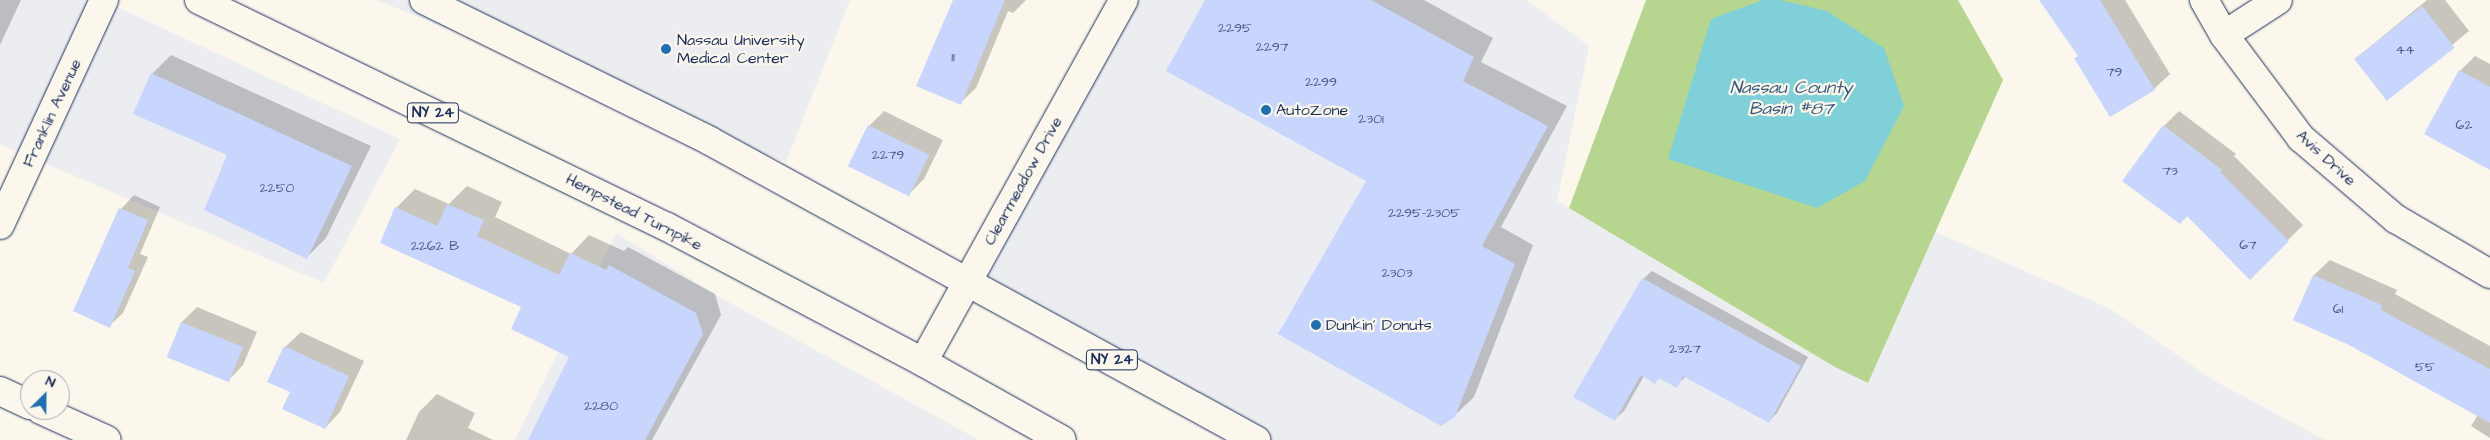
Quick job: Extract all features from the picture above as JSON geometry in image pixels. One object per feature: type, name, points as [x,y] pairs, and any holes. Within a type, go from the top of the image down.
[{"type":"main road","name":"Franklin Avenue","points":[[0,225],[104,0]]},
{"type":"main road","name":"Hempstead Turnpike","points":[[199,0],[667,228],[923,362],[1062,440]]},
{"type":"main road","name":"NY 24","points":[[424,0],[710,141],[1256,440]]},
{"type":"main road","name":"Clearmeadow Drive","points":[[923,362],[1124,0]]},
{"type":"main road","name":"Avis Drive","points":[[2204,0],[2224,34],[2301,138],[2396,219],[2490,274]]},
{"type":"main road","points":[[2224,34],[2278,0]]},
{"type":"main road","points":[[0,391],[20,400]]},
{"type":"main road","points":[[63,420],[107,440]]},
{"type":"shaded area","points":[[0,0],[102,0],[400,139],[324,283],[0,144]]},
{"type":"shaded area","name":"Nassau University Medical Center","points":[[376,0],[850,0],[786,162]]},
{"type":"shaded area","points":[[1124,0],[1527,0],[1589,46],[1557,201],[1835,367],[1897,215],[2111,309],[2213,380],[2325,440],[1256,440],[968,281]]},
{"type":"shaded area","points":[[616,233],[723,299],[979,440],[515,440]]},
{"type":"green space","points":[[1646,0],[1958,0],[2003,80],[1868,383],[1835,367],[1569,208]]},
{"type":"water","name":"Nassau County Basin #87","points":[[1763,0],[1780,0],[1827,11],[1884,48],[1904,106],[1865,181],[1817,208],[1668,159],[1711,19]]},
{"type":"building","points":[[953,0],[1005,0],[961,105],[916,86]]},
{"type":"building","points":[[1205,0],[1371,0],[1474,57],[1463,81],[1548,126],[1482,246],[1515,264],[1455,417],[1441,426],[1278,334],[1366,181],[1166,71]]},
{"type":"building","points":[[2039,0],[2100,0],[2155,90],[2110,117],[2074,58],[2078,56]]},
{"type":"building","points":[[2422,6],[2455,48],[2387,101],[2354,59]]},
{"type":"building","points":[[2459,70],[2490,87],[2490,170],[2424,134]]},
{"type":"building","points":[[151,73],[352,166],[307,259],[204,210],[227,155],[133,114]]},
{"type":"building","points":[[868,125],[929,155],[909,196],[848,166]]},
{"type":"building","points":[[2163,125],[2222,170],[2220,172],[2289,241],[2250,280],[2187,216],[2180,224],[2122,181]]},
{"type":"building","points":[[447,204],[484,220],[477,236],[559,275],[570,253],[606,270],[609,265],[696,313],[703,334],[645,440],[528,440],[569,357],[511,329],[521,307],[380,243],[395,207],[437,226]]},
{"type":"building","points":[[119,208],[148,220],[128,268],[135,271],[110,328],[73,311]]},
{"type":"building","points":[[2313,275],[2382,305],[2381,310],[2490,369],[2490,423],[2349,345],[2293,320]]},
{"type":"building","points":[[1642,278],[1801,366],[1769,423],[1683,376],[1677,388],[1659,378],[1655,384],[1641,375],[1615,421],[1573,397]]},
{"type":"building","points":[[181,322],[243,347],[229,382],[167,357]]},
{"type":"building","points":[[284,346],[349,376],[325,429],[282,409],[290,392],[267,382]]},
{"type":"place","name":"Nassau University Medical Center","points":[[666,49]]},
{"type":"place","name":"AutoZone","points":[[1266,110]]},
{"type":"place","name":"Dunkin' Donuts","points":[[1316,325]]}]
